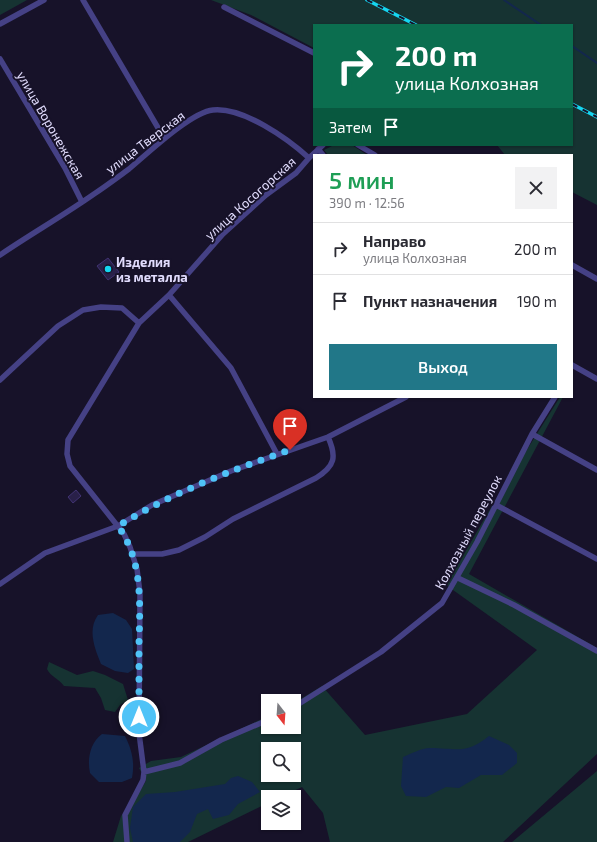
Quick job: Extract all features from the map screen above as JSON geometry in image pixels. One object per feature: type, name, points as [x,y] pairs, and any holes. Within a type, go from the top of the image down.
[{"type":"street","points":[[0,24],[44,0]]},
{"type":"street","points":[[82,0],[164,138]]},
{"type":"street","points":[[224,7],[313,52]]},
{"type":"street","name":"улица Воронежская","points":[[0,59],[61,162],[82,202]]},
{"type":"street","name":"улица Тверская","points":[[0,255],[82,202],[129,168],[164,138],[205,112],[223,111],[236,114],[260,124],[295,145],[309,158]]},
{"type":"street","name":"улица Косогорская","points":[[118,526],[74,473],[68,458],[67,448],[69,438],[139,323],[169,295],[223,234],[266,195],[296,173],[322,146]]},
{"type":"street","points":[[360,146],[373,154]]},
{"type":"street","points":[[318,149],[322,154]]},
{"type":"street","points":[[573,266],[597,279]]},
{"type":"street","points":[[169,295],[230,368],[277,454]]},
{"type":"street","points":[[0,380],[54,330],[83,310],[101,307],[122,308],[139,323]]},
{"type":"street","points":[[573,366],[597,379]]},
{"type":"street","points":[[0,584],[45,552],[118,526],[157,503],[224,474],[328,437],[404,398]]},
{"type":"street","name":"Колхозный переулок","points":[[301,703],[381,652],[442,603],[458,578],[532,434],[554,398]]},
{"type":"street","points":[[532,434],[597,470]]},
{"type":"street","points":[[132,554],[154,554],[179,550],[233,519],[316,478],[326,470],[332,462],[332,445],[328,437]]},
{"type":"street","points":[[496,505],[597,560]]},
{"type":"street","points":[[118,526],[126,537],[137,569],[140,593],[139,733],[144,772],[142,780],[125,815],[127,842]]},
{"type":"street","points":[[458,578],[514,605],[597,651]]},
{"type":"street","points":[[144,772],[180,763],[221,740],[261,723]]},
{"type":"green space","points":[[0,0],[27,0],[0,15]]},
{"type":"green space","points":[[211,0],[597,0],[597,205],[573,193],[573,154],[504,154],[498,146],[573,146],[573,24],[313,24],[313,47],[251,15]]},
{"type":"green space","points":[[332,146],[354,146],[366,154],[327,154],[324,150]]},
{"type":"green space","points":[[559,398],[562,398],[469,574],[597,648],[597,754],[503,842],[330,842],[323,813],[302,787],[296,790],[261,790],[261,806],[188,842],[113,842],[121,816],[134,801],[146,781],[139,768],[151,761],[181,757],[261,719],[261,734],[301,734],[301,699],[322,686],[365,735],[467,714],[537,650],[446,585],[493,504]]},
{"type":"green space","points":[[49,662],[77,675],[93,671],[105,675],[123,684],[128,700],[120,705],[115,712],[105,710],[101,698],[95,688],[64,686],[47,669]]},
{"type":"green space","points":[[597,771],[597,842],[512,842]]},
{"type":"water","points":[[113,613],[126,620],[132,629],[134,669],[128,673],[115,671],[101,664],[93,640],[93,627],[98,615]]},
{"type":"water","points":[[102,734],[125,736],[132,756],[132,778],[122,782],[99,782],[90,773],[90,752],[95,742]]},
{"type":"water","points":[[489,736],[509,745],[517,753],[517,763],[502,775],[481,775],[459,788],[446,787],[426,797],[406,796],[401,786],[403,757],[427,748],[467,748],[481,742]]},
{"type":"water","points":[[238,776],[252,782],[260,792],[238,804],[229,815],[213,819],[208,809],[197,814],[190,832],[180,842],[133,842],[130,828],[133,807],[146,794],[175,792],[225,784],[231,778]]},
{"type":"building","name":"Изделия из металла","points":[[108,258],[119,272],[108,280],[97,266]]},
{"type":"building","points":[[76,490],[81,496],[73,503],[68,497]]},
{"type":"waterway","points":[[504,0],[540,24]]},
{"type":"waterway","points":[[573,47],[597,63]]},
{"type":"railway","points":[[367,0],[414,24]]},
{"type":"railway","points":[[573,105],[597,117]]},
{"type":"place","name":"Изделия из металла","points":[[108,269]]},
{"type":"route","points":[[139,717],[140,593],[137,569],[128,542],[118,526],[152,505],[183,491],[231,471],[290,450]]}]
